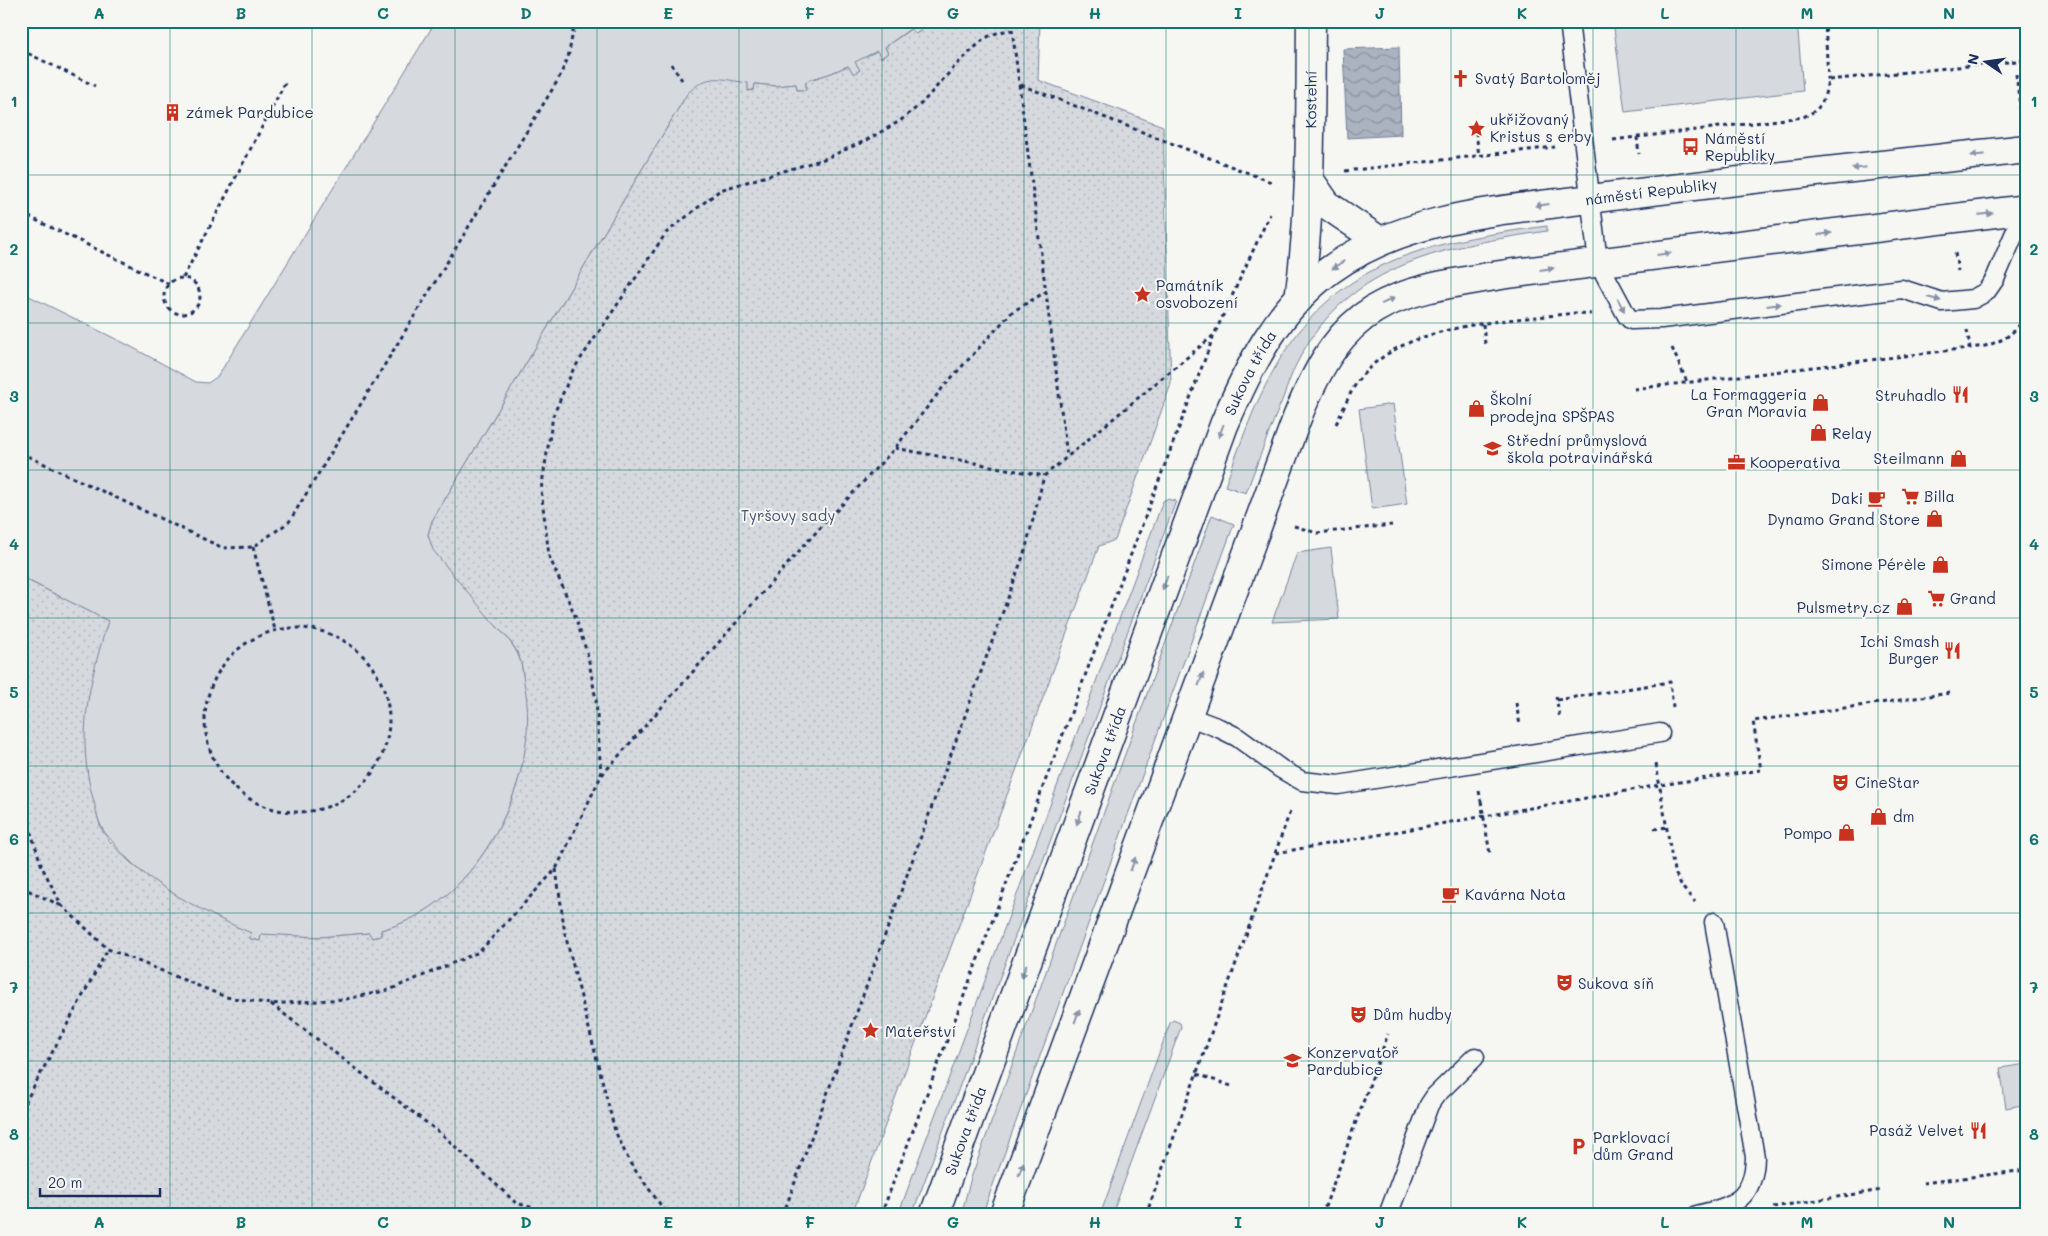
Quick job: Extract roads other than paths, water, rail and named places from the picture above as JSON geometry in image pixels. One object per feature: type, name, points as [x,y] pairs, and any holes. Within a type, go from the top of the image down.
[{"type":"street","name":"Kostelní","points":[[1299,299],[1304,261],[1308,179],[1311,21]]},
{"type":"street","name":"náměstí Republiky","points":[[1299,299],[1329,271],[1380,241],[1421,227],[1474,214],[1653,190],[2027,149]]},
{"type":"street","points":[[1308,179],[1327,205],[1380,241]]},
{"type":"street","points":[[1004,1215],[1307,392],[1318,370],[1348,328],[1379,305],[1420,290],[1508,274],[2026,209]]},
{"type":"street","name":"Sukova třída","points":[[934,1215],[1224,425],[1251,365],[1280,322],[1299,299]]},
{"type":"lane","points":[[1568,21],[1598,262],[1631,320],[1638,321],[1902,289],[1942,302],[1973,299],[1986,292],[1991,286],[2026,209]]},
{"type":"lane","points":[[1187,716],[1237,737],[1281,769],[1302,780],[1338,786],[1660,734]]},
{"type":"lane","points":[[1697,1215],[1736,1202],[1746,1193],[1752,1183],[1755,1157],[1714,922]]},
{"type":"lane","points":[[1388,1215],[1429,1105],[1435,1096],[1475,1057]]},
{"type":"water","points":[[1399,47],[1401,135],[1347,138],[1343,49]]},
{"type":"place","name":"Svatý Bartoloměj","points":[[1461,78]]},
{"type":"place","name":"zámek Pardubice","points":[[172,112]]},
{"type":"place","name":"ukřižovaný Kristus s erby","points":[[1476,128]]},
{"type":"place","name":"Náměstí Republiky","points":[[1691,147]]},
{"type":"place","name":"Památník osvobození","points":[[1142,294]]},
{"type":"place","name":"Struhadlo","points":[[1960,395]]},
{"type":"place","name":"La Formaggeria Gran Moravia","points":[[1821,403]]},
{"type":"place","name":"Školní prodejna SPŠPAS","points":[[1476,408]]},
{"type":"place","name":"Relay","points":[[1818,433]]},
{"type":"place","name":"Střední průmyslová škola potravinářská","points":[[1493,449]]},
{"type":"place","name":"Steilmann","points":[[1958,458]]},
{"type":"place","name":"Kooperativa","points":[[1736,462]]},
{"type":"place","name":"Billa","points":[[1910,496]]},
{"type":"place","name":"Daki","points":[[1877,498]]},
{"type":"place","name":"Dynamo Grand Store","points":[[1934,519]]},
{"type":"place","name":"Simone Pérèle","points":[[1940,564]]},
{"type":"place","name":"Grand","points":[[1936,598]]},
{"type":"place","name":"Pulsmetry.cz","points":[[1904,607]]},
{"type":"place","name":"Ichi Smash Burger","points":[[1953,650]]},
{"type":"place","name":"CineStar","points":[[1841,782]]},
{"type":"place","name":"dm","points":[[1879,816]]},
{"type":"place","name":"Pompo","points":[[1846,833]]},
{"type":"place","name":"Kavárna Nota","points":[[1451,894]]},
{"type":"place","name":"Sukova síň","points":[[1564,983]]},
{"type":"place","name":"Dům hudby","points":[[1359,1014]]},
{"type":"place","name":"Mateřství","points":[[871,1031]]},
{"type":"place","name":"Konzervatoř Pardubice","points":[[1293,1061]]},
{"type":"place","name":"Pasáž Velvet","points":[[1978,1130]]},
{"type":"place","name":"Parklovací dům Grand","points":[[1579,1146]]},
{"type":"park label","name":"Tyršovy sady","points":[[788,515]]}]
